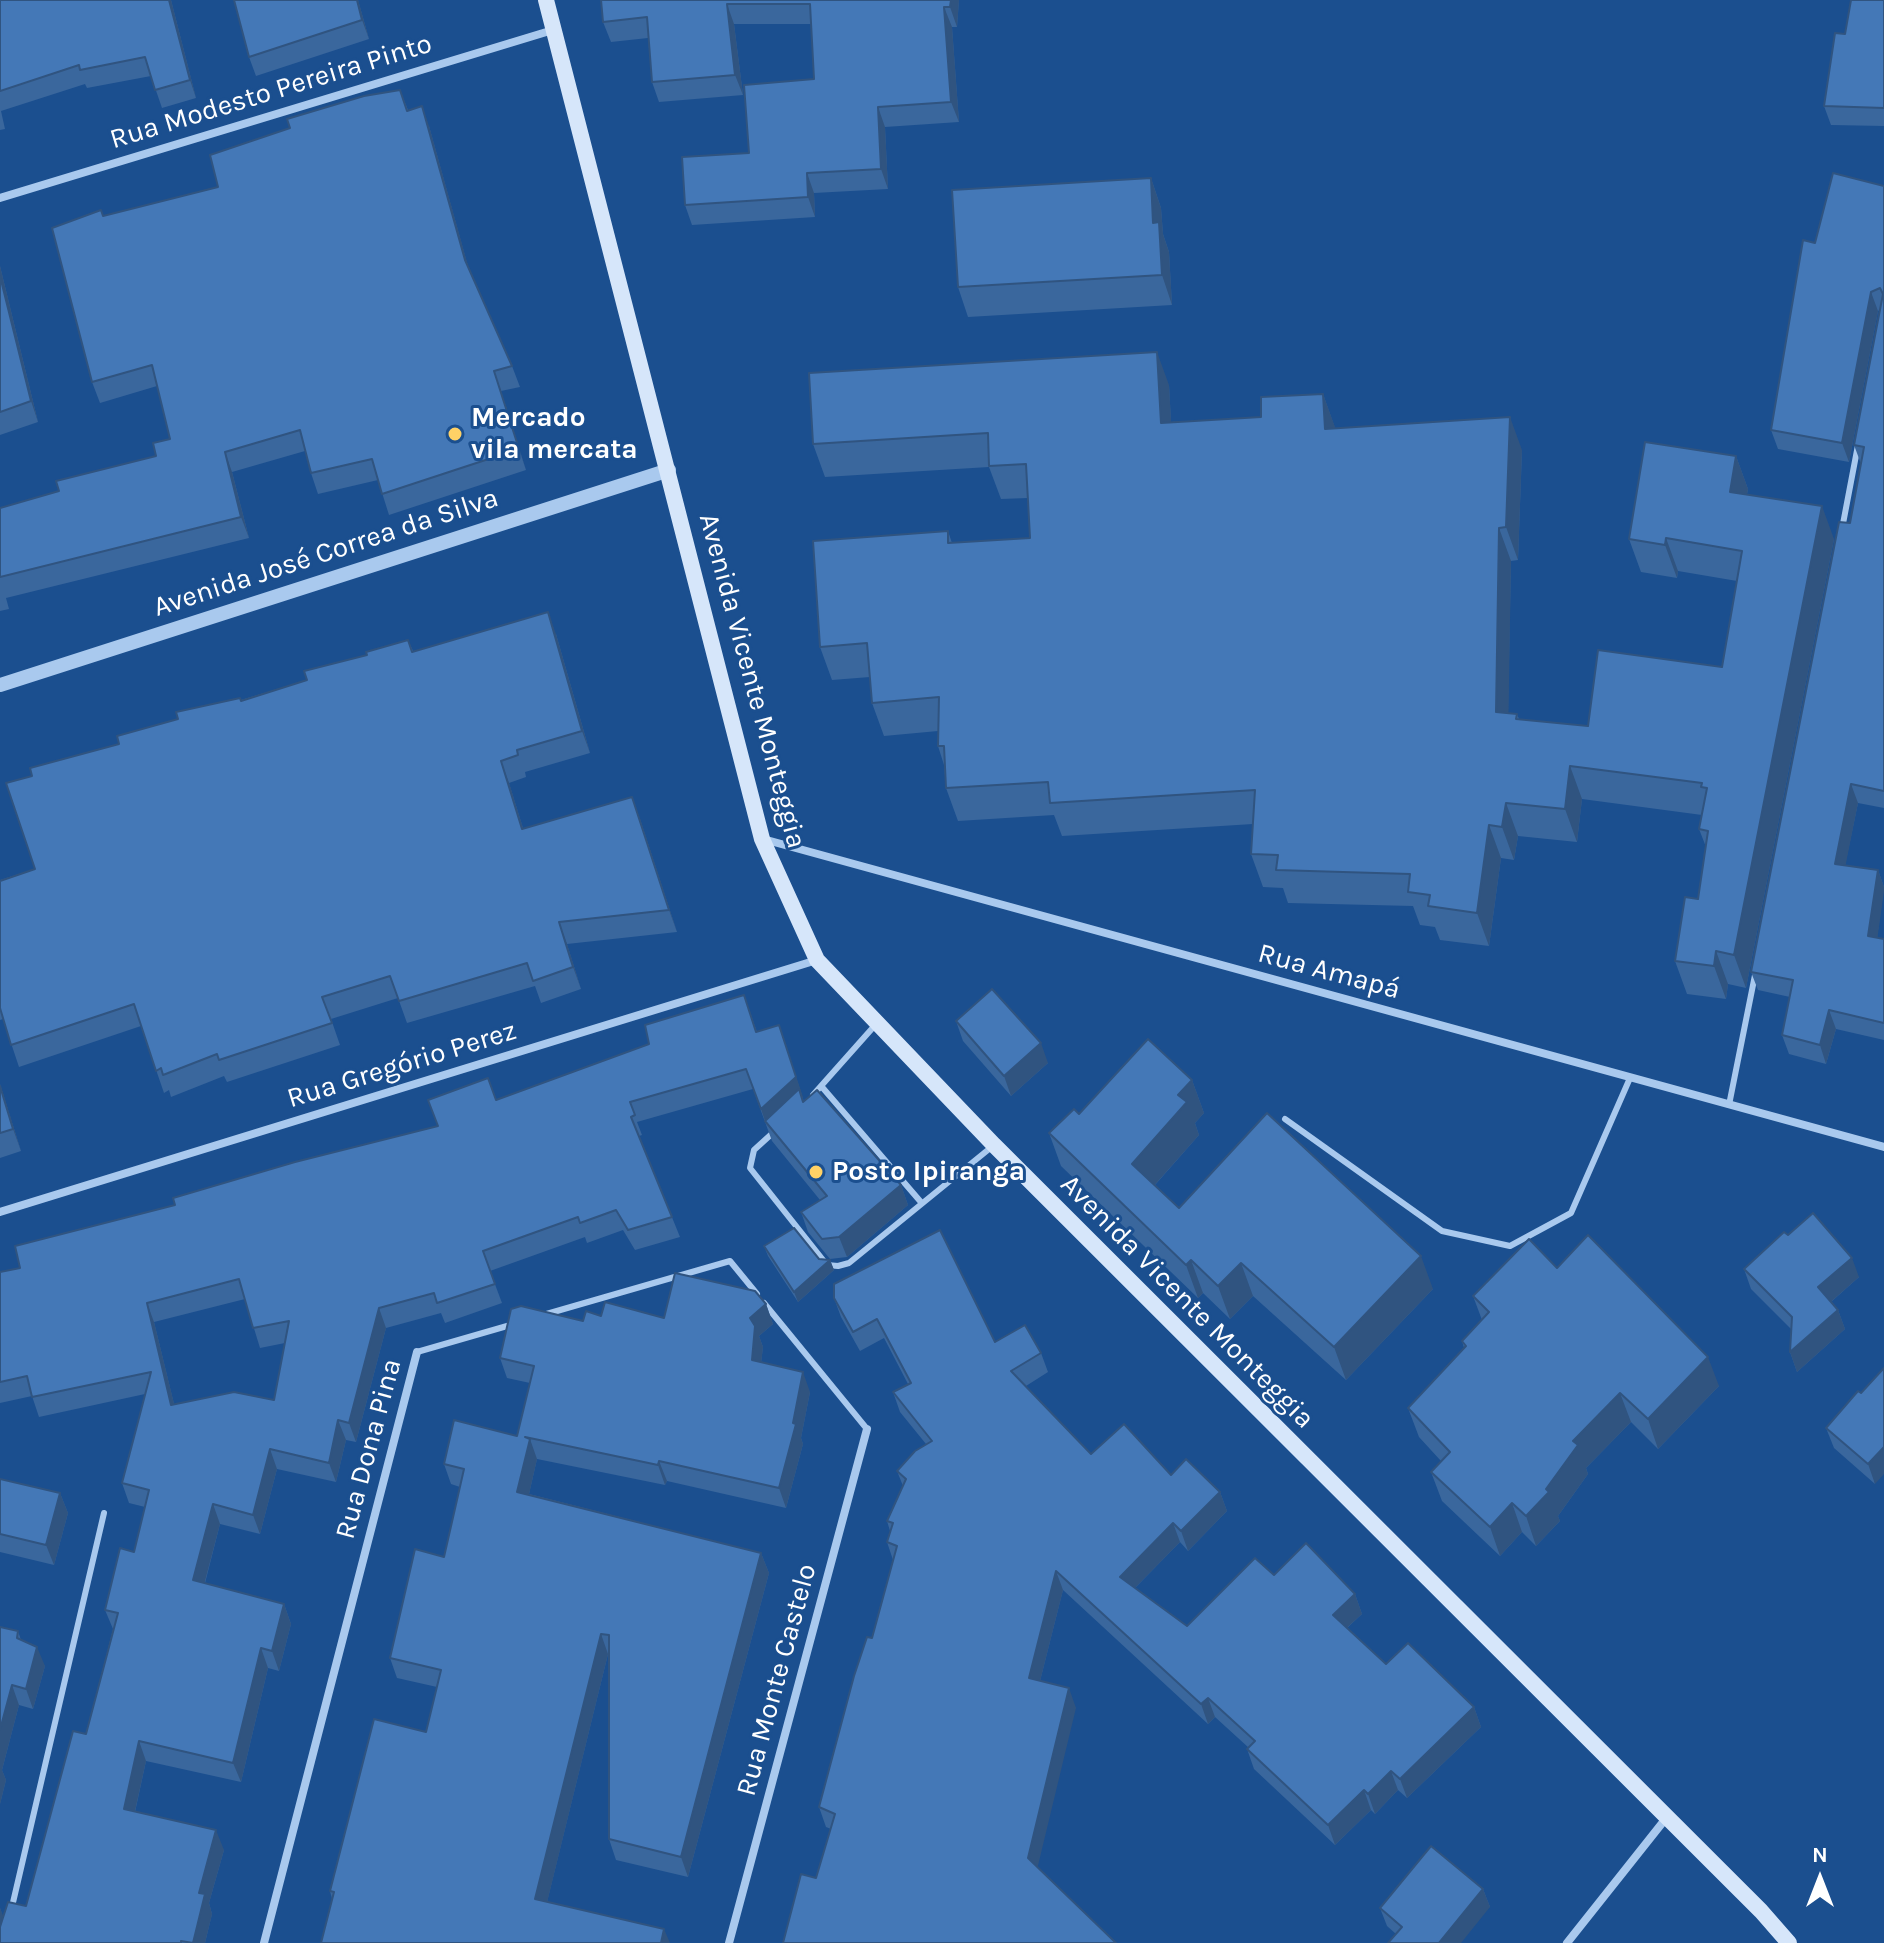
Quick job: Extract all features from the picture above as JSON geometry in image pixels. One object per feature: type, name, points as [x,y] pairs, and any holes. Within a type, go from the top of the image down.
[{"type":"main road","name":"Avenida Vicente Monteggia","points":[[546,0],[762,839],[817,960],[994,1145],[1667,1817],[1789,1943]]},
{"type":"street","name":"Rua Modesto Pereira Pinto","points":[[0,198],[554,29]]},
{"type":"street","name":"Avenida José Correa da Silva","points":[[0,685],[669,470]]},
{"type":"street","name":"Rua Amapá","points":[[762,839],[1884,1147]]},
{"type":"street","name":"Rua Gregório Perez","points":[[0,1212],[817,960]]},
{"type":"street","name":"Rua Dona Pina","points":[[264,1943],[417,1352]]},
{"type":"street","name":"Rua Monte Castelo","points":[[729,1943],[867,1429]]},
{"type":"street","points":[[1567,1943],[1667,1817]]},
{"type":"lane","points":[[1839,545],[1860,436]]},
{"type":"lane","points":[[1729,1105],[1757,965]]},
{"type":"lane","points":[[811,1098],[877,1023]]},
{"type":"lane","points":[[1285,1119],[1442,1231],[1510,1246],[1571,1213],[1630,1078]]},
{"type":"lane","points":[[822,1087],[920,1201]]},
{"type":"lane","points":[[788,1119],[754,1150],[750,1168],[827,1265],[849,1263],[920,1201],[994,1145]]},
{"type":"lane","points":[[536,1317],[730,1261],[867,1429]]},
{"type":"lane","name":"Rua Dona Pina","points":[[417,1352],[521,1322]]},
{"type":"lane","points":[[7,1928],[104,1513]]},
{"type":"building","points":[[0,0],[169,0],[190,80],[155,90],[145,57],[80,70],[79,65],[0,91]]},
{"type":"building","points":[[234,0],[357,0],[362,20],[249,57]]},
{"type":"building","points":[[601,0],[951,0],[950,7],[944,7],[951,102],[878,107],[881,169],[807,173],[808,197],[685,205],[682,157],[749,153],[744,85],[814,79],[810,4],[727,4],[735,75],[652,82],[647,17],[603,22]]},
{"type":"building","points":[[1851,0],[1884,0],[1884,108],[1824,106],[1835,33],[1845,34]]},
{"type":"building","points":[[400,90],[407,111],[422,106],[465,260],[512,366],[494,371],[519,449],[382,494],[372,459],[311,473],[300,430],[225,452],[241,517],[0,577],[0,508],[59,491],[56,481],[156,456],[153,443],[170,439],[152,365],[92,382],[52,228],[101,210],[103,216],[218,187],[210,155],[290,128],[287,119],[364,96]]},
{"type":"building","points":[[1833,173],[1884,186],[1884,791],[1851,784],[1835,864],[1878,870],[1868,936],[1884,939],[1884,1023],[1829,1010],[1820,1045],[1782,1035],[1793,980],[1751,972],[1839,522],[1850,523],[1864,447],[1854,445],[1883,294],[1880,288],[1871,292],[1842,443],[1771,430],[1803,240],[1815,243]]},
{"type":"building","points":[[1151,178],[1153,223],[1159,222],[1162,275],[958,287],[952,190]]},
{"type":"building","points":[[0,276],[31,401],[0,412]]},
{"type":"building","points":[[1157,352],[1161,423],[1261,417],[1261,397],[1323,394],[1325,429],[1510,417],[1506,527],[1499,528],[1496,712],[1517,714],[1516,719],[1588,726],[1598,650],[1722,667],[1742,551],[1666,538],[1665,545],[1629,539],[1645,442],[1736,456],[1730,492],[1822,506],[1734,955],[1716,951],[1714,966],[1675,961],[1685,897],[1698,899],[1708,831],[1699,829],[1707,788],[1701,787],[1702,783],[1570,766],[1565,809],[1506,803],[1502,827],[1489,825],[1477,913],[1428,906],[1430,895],[1408,892],[1410,874],[1276,870],[1278,855],[1251,854],[1255,790],[1050,803],[1048,782],[946,788],[944,746],[938,746],[939,697],[872,703],[867,643],[820,647],[813,541],[948,531],[948,543],[1030,538],[1026,464],[989,466],[988,433],[813,444],[809,373]]},
{"type":"building","points":[[548,612],[582,731],[517,750],[518,755],[501,761],[522,829],[632,797],[669,910],[559,922],[573,967],[533,981],[527,963],[399,1001],[390,976],[322,997],[332,1023],[219,1060],[217,1054],[163,1075],[161,1068],[156,1071],[134,1004],[11,1045],[0,1008],[0,881],[35,869],[6,783],[32,776],[30,768],[119,744],[117,736],[178,719],[176,712],[240,698],[241,701],[307,680],[304,671],[367,655],[366,652],[408,640],[412,652]]},
{"type":"building","points":[[992,989],[1041,1043],[1004,1076],[956,1021]]},
{"type":"building","points":[[744,995],[756,1032],[779,1025],[796,1077],[761,1109],[746,1069],[630,1102],[635,1115],[631,1117],[672,1217],[628,1230],[616,1210],[580,1223],[578,1217],[483,1251],[495,1284],[437,1303],[434,1293],[379,1308],[349,1423],[338,1420],[329,1463],[270,1449],[253,1515],[213,1504],[193,1580],[284,1604],[272,1651],[261,1648],[233,1763],[139,1741],[124,1809],[216,1830],[199,1893],[205,1894],[193,1943],[0,1943],[0,1927],[8,1902],[26,1906],[73,1731],[86,1734],[118,1613],[105,1610],[120,1548],[134,1552],[149,1490],[122,1483],[151,1372],[32,1397],[27,1376],[0,1382],[0,1272],[20,1268],[15,1246],[175,1205],[173,1198],[295,1162],[438,1126],[428,1100],[488,1078],[496,1100],[649,1044],[645,1025]],"holes":[[[239,1279],[253,1328],[289,1321],[274,1400],[234,1392],[171,1405],[147,1303]]]},
{"type":"building","points":[[1148,1039],[1192,1080],[1178,1095],[1187,1102],[1132,1164],[1179,1208],[1267,1113],[1421,1256],[1334,1347],[1241,1263],[1218,1286],[1191,1260],[1186,1265],[1049,1133],[1074,1109],[1079,1114]]},
{"type":"building","points":[[0,1086],[13,1129],[0,1133]]},
{"type":"building","points":[[799,1089],[803,1102],[817,1090],[901,1185],[839,1237],[822,1239],[801,1212],[827,1196],[765,1121]]},
{"type":"building","points":[[1813,1213],[1852,1258],[1818,1287],[1838,1310],[1790,1352],[1792,1317],[1744,1269],[1784,1232],[1788,1235]]},
{"type":"building","points":[[794,1228],[819,1259],[830,1260],[794,1292],[764,1246]]},
{"type":"building","points":[[940,1230],[995,1342],[1025,1325],[1041,1353],[1011,1371],[1091,1454],[1124,1424],[1171,1475],[1186,1459],[1220,1492],[1181,1531],[1173,1523],[1120,1577],[1187,1626],[1255,1558],[1274,1575],[1306,1543],[1355,1594],[1333,1615],[1386,1664],[1408,1643],[1474,1707],[1400,1779],[1391,1771],[1368,1794],[1364,1790],[1328,1825],[1247,1749],[1255,1741],[1208,1698],[1201,1704],[1056,1571],[1029,1678],[1069,1688],[1028,1858],[1116,1943],[783,1943],[801,1874],[816,1878],[835,1814],[819,1807],[854,1676],[867,1637],[872,1638],[897,1546],[887,1542],[893,1523],[887,1521],[906,1479],[897,1471],[915,1451],[932,1441],[893,1392],[911,1383],[877,1319],[853,1332],[834,1298],[834,1284]]},
{"type":"building","points":[[1588,1235],[1708,1357],[1648,1419],[1620,1393],[1573,1441],[1578,1445],[1546,1489],[1549,1492],[1526,1516],[1512,1503],[1490,1527],[1431,1472],[1450,1452],[1408,1408],[1466,1346],[1462,1341],[1489,1312],[1473,1296],[1529,1239],[1557,1268]]},
{"type":"building","points":[[675,1273],[755,1291],[766,1304],[750,1318],[755,1326],[752,1360],[803,1372],[793,1423],[796,1424],[779,1488],[659,1461],[658,1465],[525,1437],[530,1439],[517,1492],[761,1553],[681,1857],[609,1839],[609,1635],[601,1634],[535,1899],[664,1929],[661,1943],[321,1943],[334,1892],[330,1891],[374,1719],[426,1732],[441,1670],[390,1658],[415,1549],[444,1557],[464,1469],[444,1464],[454,1420],[517,1436],[534,1366],[500,1358],[511,1309],[521,1306],[583,1321],[586,1311],[601,1316],[605,1302],[664,1318]]},
{"type":"building","points":[[1884,1368],[1884,1447],[1868,1464],[1826,1428],[1858,1391],[1861,1393]]},
{"type":"building","points":[[0,1479],[60,1493],[46,1545],[0,1534]]},
{"type":"building","points":[[0,1627],[18,1631],[17,1638],[37,1647],[26,1689],[12,1685],[0,1730]]},
{"type":"building","points":[[1431,1846],[1483,1889],[1439,1943],[1388,1943],[1402,1927],[1380,1908]]},
{"type":"place","name":"Mercado vila mercata","points":[[455,434]]},
{"type":"place","name":"Posto Ipiranga","points":[[816,1172]]}]
